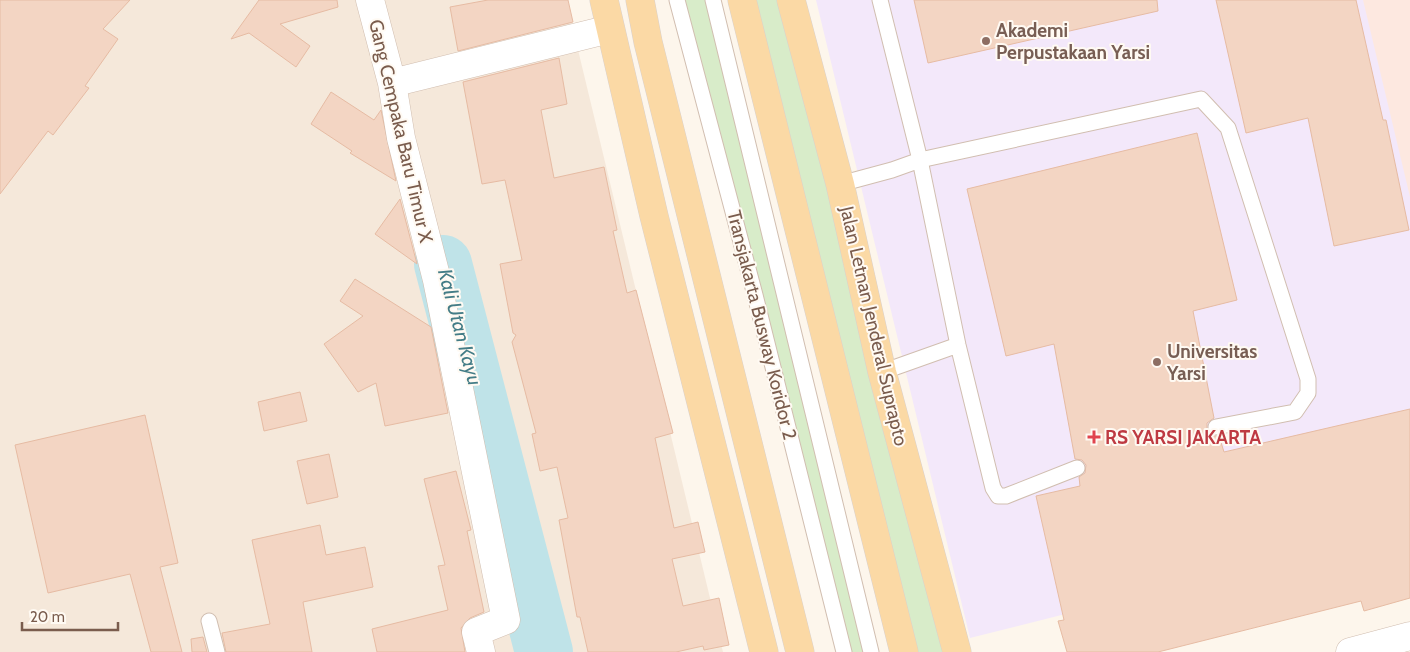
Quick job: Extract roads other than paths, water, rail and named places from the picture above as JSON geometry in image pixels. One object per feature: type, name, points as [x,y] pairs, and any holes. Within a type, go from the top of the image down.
[{"type":"main road","points":[[604,0],[654,216],[764,652]]},
{"type":"main road","points":[[640,0],[648,42],[800,652]]},
{"type":"main road","points":[[742,0],[904,652]]},
{"type":"main road","name":"Jalan Letnan Jenderal Suprapto","points":[[792,0],[840,184],[882,372],[957,652]]},
{"type":"street","name":"Gang Cempaka Baru Timur X","points":[[370,0],[395,82],[401,138],[437,280],[506,620],[476,632],[481,652]]},
{"type":"street","points":[[395,82],[610,29]]},
{"type":"street","points":[[1350,652],[1410,636]]},
{"type":"lane","name":"Transjakarta Busway Koridor 2","points":[[677,0],[756,295],[844,652]]},
{"type":"lane","name":"Transjakarta Busway Koridor 2","points":[[712,0],[870,652]]},
{"type":"lane","points":[[880,0],[920,160],[958,345],[993,488],[998,496],[1006,496],[1077,468]]},
{"type":"lane","points":[[840,184],[892,170],[920,160],[1201,99],[1228,128],[1308,379],[1308,393],[1295,412],[1216,428]]},
{"type":"lane","points":[[882,372],[958,345]]},
{"type":"lane","points":[[208,621],[217,652]]},
{"type":"waterway","name":"Kali Utan Kayu","points":[[443,264],[544,652]]},
{"type":"place","name":"Akademi Perpustakaan Yarsi","points":[[986,41]]},
{"type":"place","name":"Universitas Yarsi","points":[[1157,362]]},
{"type":"place","name":"RS YARSI JAKARTA","points":[[1094,437]]}]
